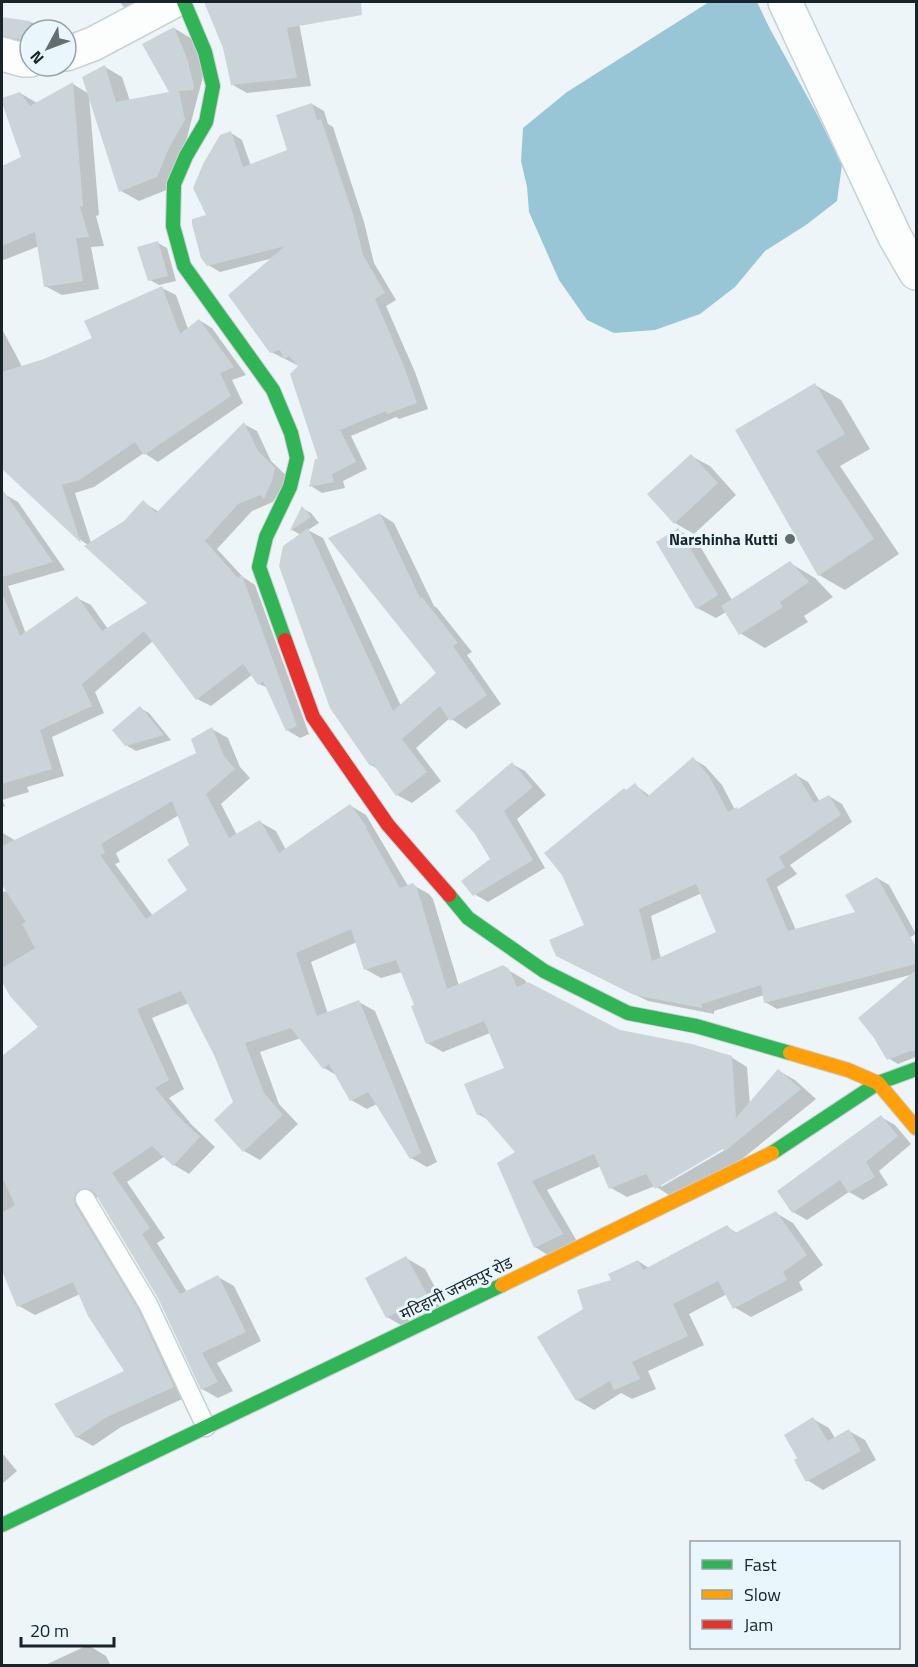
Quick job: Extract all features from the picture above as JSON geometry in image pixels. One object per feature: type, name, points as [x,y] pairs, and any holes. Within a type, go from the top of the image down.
[{"type":"street","points":[[78,50],[93,44],[172,2]]},
{"type":"street","points":[[184,2],[205,52],[213,86],[206,122],[186,156],[174,184],[173,226],[184,266],[273,390],[291,433],[297,458],[290,487],[266,537],[259,567],[314,717],[388,825],[468,918],[544,970],[628,1013],[696,1026],[848,1070],[878,1083],[916,1128]]},
{"type":"street","points":[[785,2],[895,237],[916,273]]},
{"type":"street","points":[[2,54],[18,59]]},
{"type":"street","name":"मटिहानी जनकपुर रोड","points":[[2,1525],[767,1157],[878,1083],[916,1069]]},
{"type":"lane","points":[[85,1199],[148,1304],[206,1427]]},
{"type":"water","points":[[709,2],[757,2],[842,165],[837,201],[806,225],[765,251],[735,287],[700,314],[655,330],[614,333],[587,320],[559,280],[529,212],[527,187],[521,161],[523,128],[567,92]]},
{"type":"building","points":[[204,2],[361,2],[362,15],[287,28],[297,78],[231,85],[223,48]]},
{"type":"building","points":[[2,17],[18,19],[18,39],[2,36]]},
{"type":"building","points":[[174,27],[187,58],[194,86],[193,90],[179,91],[185,120],[169,148],[157,177],[119,192],[82,77],[105,65],[116,102],[169,92],[142,44]]},
{"type":"building","points":[[73,82],[83,206],[80,207],[89,237],[76,238],[83,281],[44,287],[35,232],[2,246],[2,166],[21,157],[2,98],[20,92],[30,106]]},
{"type":"building","points":[[312,103],[317,120],[321,119],[353,214],[363,255],[385,293],[375,299],[417,403],[387,414],[386,411],[340,430],[356,462],[332,474],[334,482],[309,487],[315,459],[318,459],[290,374],[298,366],[289,356],[284,359],[280,350],[270,353],[228,295],[285,246],[207,266],[201,258],[192,219],[206,215],[193,188],[203,164],[220,135],[231,131],[243,167],[287,150],[276,115]]},
{"type":"building","points":[[158,241],[168,276],[148,281],[137,247]]},
{"type":"building","points":[[162,286],[180,334],[199,319],[234,367],[220,373],[231,396],[144,455],[135,442],[80,480],[62,485],[81,543],[2,469],[2,372],[44,359],[92,338],[84,321]]},
{"type":"building","points":[[815,383],[845,434],[816,451],[874,539],[818,576],[735,430]]},
{"type":"building","points":[[244,422],[258,451],[275,468],[272,481],[264,499],[260,495],[238,504],[205,541],[238,578],[242,575],[297,726],[286,731],[263,681],[258,685],[243,664],[196,700],[144,631],[82,684],[92,706],[40,730],[52,769],[2,784],[2,593],[20,636],[77,596],[102,631],[147,603],[84,546],[124,521],[143,500],[156,513]]},
{"type":"building","points":[[691,454],[718,483],[674,524],[647,494]]},
{"type":"building","points":[[2,489],[53,562],[2,577]]},
{"type":"building","points":[[302,506],[311,517],[290,531],[290,530]]},
{"type":"building","points":[[380,513],[420,598],[422,597],[458,643],[453,646],[487,695],[450,721],[440,706],[402,739],[427,772],[396,796],[373,764],[370,766],[330,708],[279,566],[283,546],[308,528],[393,711],[436,673],[328,538]]},
{"type":"building","points":[[678,528],[718,595],[696,609],[656,542]]},
{"type":"building","points":[[790,561],[809,582],[780,602],[783,607],[739,635],[721,606]]},
{"type":"building","points":[[140,706],[164,735],[125,746],[112,730]]},
{"type":"building","points":[[212,727],[224,756],[235,769],[206,794],[229,838],[260,820],[279,853],[350,804],[367,827],[400,888],[413,883],[417,888],[447,989],[503,965],[509,969],[517,987],[528,982],[620,1030],[692,1044],[732,1056],[736,1118],[778,1069],[801,1089],[725,1151],[723,1149],[655,1189],[646,1174],[609,1189],[594,1154],[532,1181],[563,1234],[534,1248],[497,1163],[515,1152],[481,1113],[477,1115],[464,1084],[504,1068],[484,1021],[426,1044],[411,1006],[414,1005],[396,960],[364,970],[351,929],[296,953],[317,1016],[359,1000],[421,1153],[410,1159],[368,1092],[350,1101],[329,1064],[323,1069],[291,1028],[245,1043],[264,1093],[283,1115],[243,1152],[214,1120],[233,1102],[214,1055],[181,991],[137,1009],[169,1080],[155,1088],[177,1115],[200,1137],[173,1166],[152,1146],[112,1173],[150,1228],[142,1234],[180,1294],[218,1275],[246,1332],[202,1353],[218,1382],[201,1390],[158,1298],[95,1193],[85,1188],[79,1190],[74,1199],[75,1205],[138,1309],[174,1387],[105,1418],[76,1438],[54,1404],[124,1371],[88,1316],[73,1282],[17,1307],[2,1271],[2,1213],[15,1205],[2,1177],[2,1056],[38,1027],[10,996],[2,982],[2,968],[35,948],[22,924],[26,922],[2,885],[2,846],[196,753],[191,739]],"holes":[[[172,801],[189,845],[167,860],[187,890],[146,919],[100,855],[105,853],[101,844]]]},
{"type":"building","points":[[693,757],[709,776],[728,812],[737,807],[738,809],[796,773],[814,803],[829,795],[841,815],[779,857],[785,867],[766,879],[788,931],[855,912],[845,895],[877,877],[916,947],[916,964],[764,1003],[761,985],[702,1004],[702,1008],[634,995],[556,956],[549,940],[584,925],[562,875],[544,853],[624,788],[626,790],[635,783],[647,797]],"holes":[[[696,884],[716,932],[652,961],[639,909]]]},
{"type":"building","points":[[512,762],[533,787],[504,811],[533,860],[473,896],[461,881],[490,859],[475,834],[455,811]]},
{"type":"building","points":[[916,970],[916,1051],[887,1060],[874,1038],[858,1018]]},
{"type":"building","points":[[881,1115],[898,1136],[866,1162],[875,1177],[848,1193],[840,1180],[792,1213],[777,1191]]},
{"type":"building","points":[[776,1211],[807,1255],[783,1272],[787,1280],[733,1309],[718,1281],[673,1304],[688,1336],[632,1362],[640,1379],[614,1390],[610,1381],[576,1401],[537,1337],[583,1309],[577,1290],[611,1280],[608,1274],[638,1260],[643,1270],[727,1225],[735,1233]]},
{"type":"building","points":[[406,1256],[428,1296],[386,1318],[365,1278]]},
{"type":"building","points":[[813,1417],[828,1441],[849,1429],[861,1451],[806,1482],[794,1460],[797,1458],[784,1435]]},
{"type":"traffic: fast","points":[[184,2],[205,52],[213,86],[206,122],[186,156],[174,184],[173,226],[184,266],[273,390],[291,433],[297,458],[290,487],[266,537],[259,567],[285,640]]},
{"type":"traffic: fast","points":[[449,895],[468,918],[544,971],[628,1013],[696,1026],[790,1053]]},
{"type":"traffic: fast","points":[[772,1153],[878,1083],[916,1069]]},
{"type":"traffic: fast","points":[[2,1525],[502,1285]]},
{"type":"traffic: slow","points":[[790,1053],[848,1070],[878,1083],[916,1128]]},
{"type":"traffic: slow","points":[[502,1285],[772,1153]]},
{"type":"traffic: jam","points":[[285,640],[313,717],[388,825],[449,895]]},
{"type":"place","name":"Narshinha Kutti","points":[[790,539]]}]
